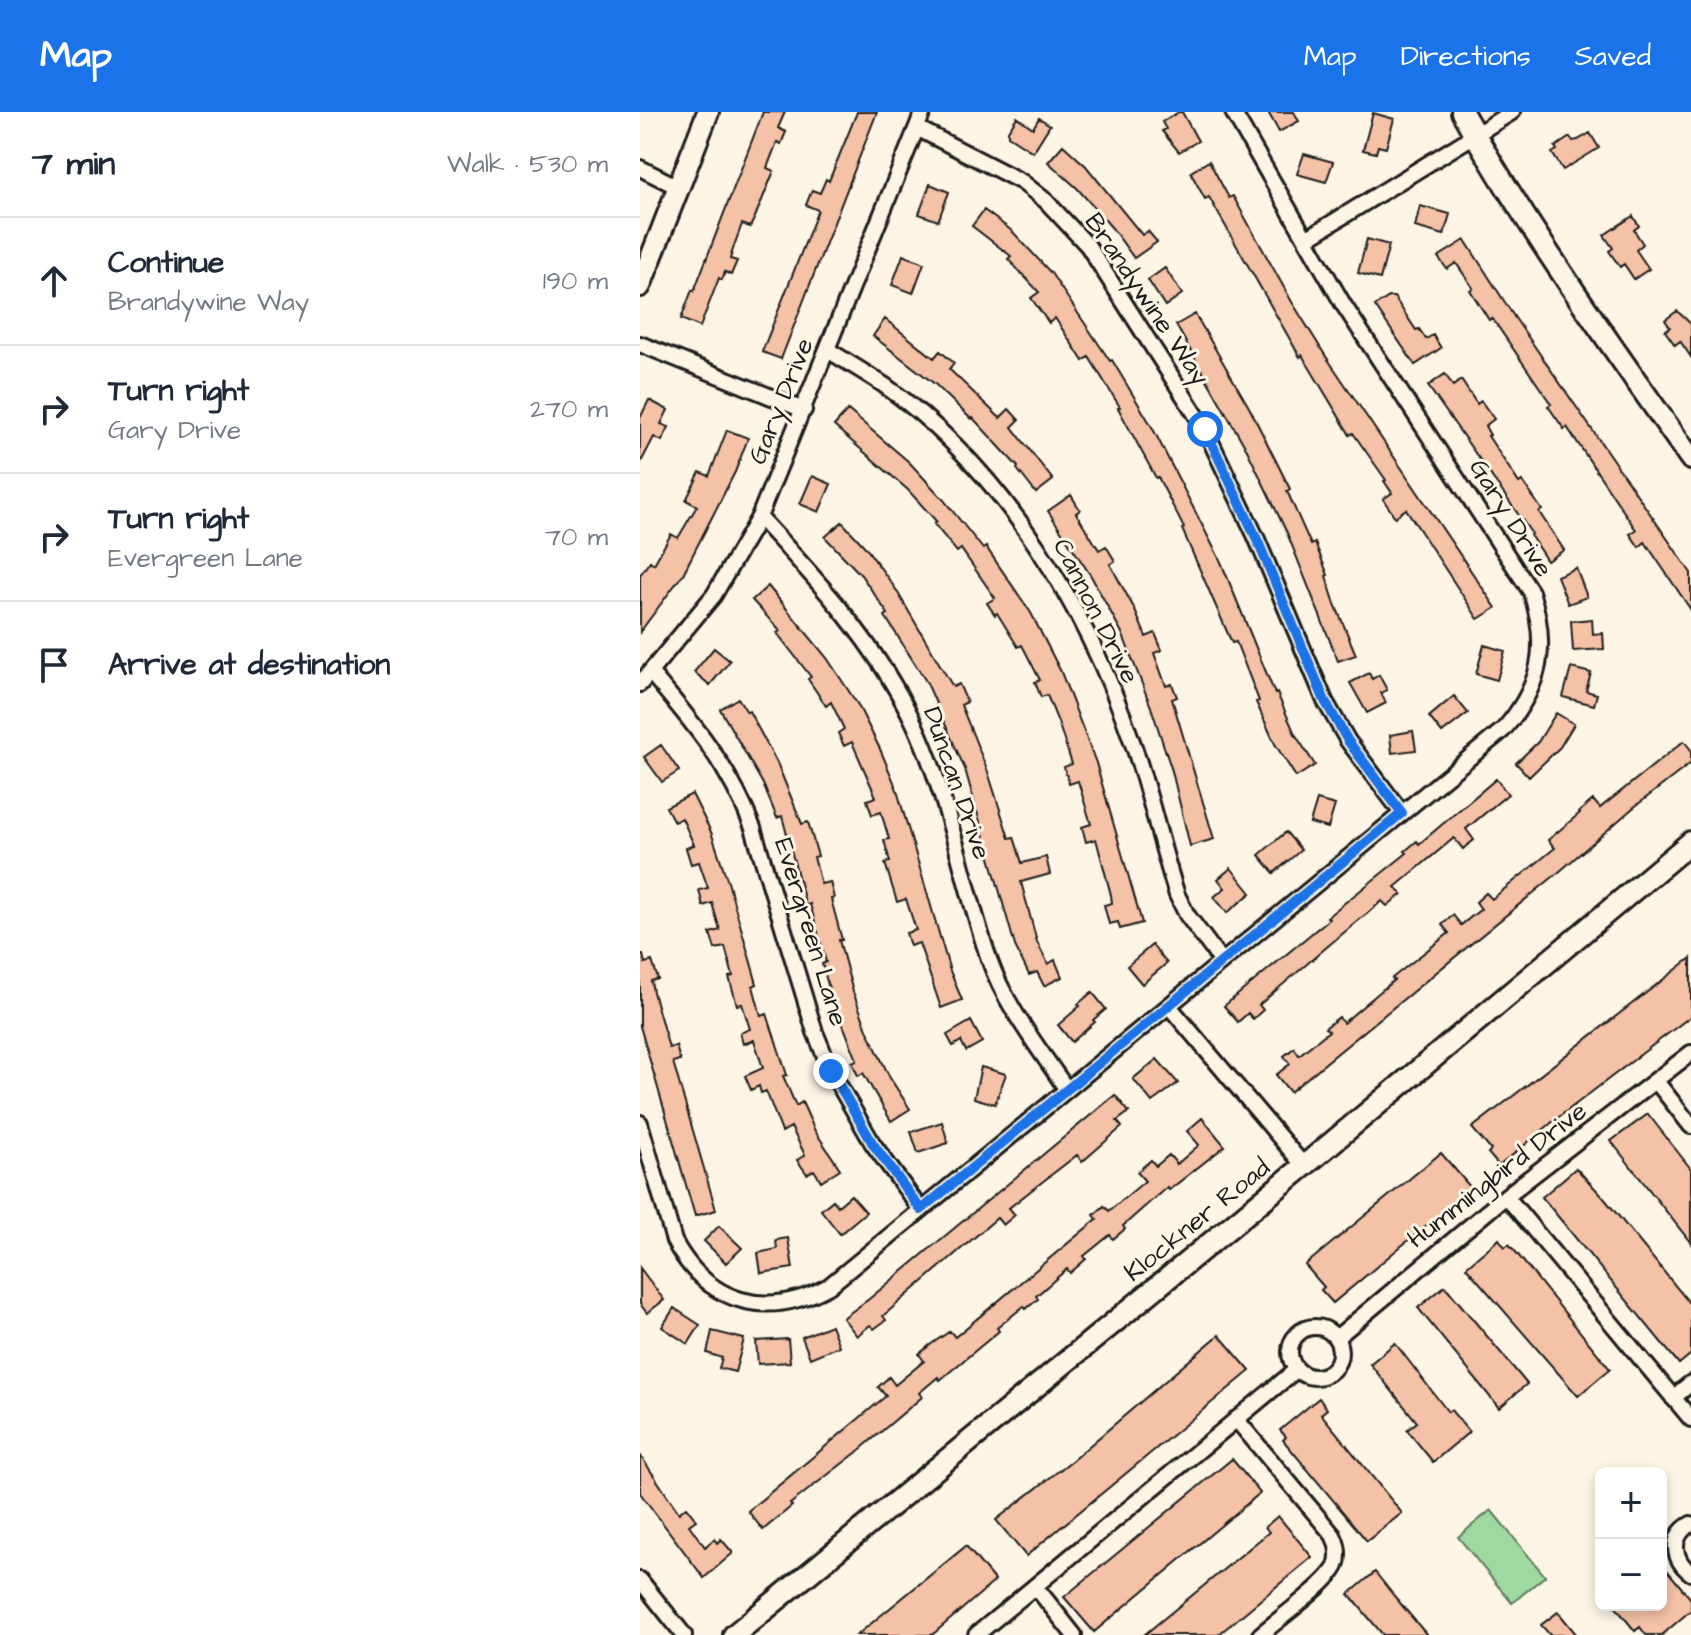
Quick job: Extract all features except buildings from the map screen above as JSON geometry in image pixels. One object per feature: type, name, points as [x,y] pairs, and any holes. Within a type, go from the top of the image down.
[{"type":"main road","points":[[640,286],[708,112]]},
{"type":"main road","points":[[1462,112],[1563,277],[1691,459]]},
{"type":"main road","name":"Klockner Road","points":[[734,1635],[1304,1166],[1691,842]]},
{"type":"street","name":"Gary Drive","points":[[640,684],[714,595],[759,517],[923,112]]},
{"type":"street","name":"Gary Drive","points":[[641,1127],[674,1241],[684,1258],[712,1287],[750,1303],[770,1305],[810,1296],[829,1286],[1503,730],[1518,713],[1536,676],[1540,655],[1538,612],[1521,573],[1343,304],[1233,112]]},
{"type":"street","points":[[1306,239],[1512,112]]},
{"type":"street","name":"Brandywine Way","points":[[917,128],[1022,182],[1046,201],[1088,246],[1205,429],[1256,537],[1325,701],[1348,741],[1402,813]]},
{"type":"street","points":[[640,168],[678,187]]},
{"type":"street","points":[[640,344],[804,410]]},
{"type":"street","name":"Cannon Drive","points":[[828,350],[884,385],[937,430],[980,474],[1032,541],[1071,603],[1113,693],[1133,743],[1177,895],[1187,915],[1222,962]]},
{"type":"street","name":"Duncan Drive","points":[[759,517],[853,622],[898,691],[932,767],[990,961],[1018,1018],[1067,1090]]},
{"type":"street","name":"Evergreen Lane","points":[[650,672],[707,741],[741,798],[815,1032],[831,1071],[873,1144],[921,1210]]},
{"type":"street","points":[[1169,1006],[1304,1166]]},
{"type":"street","name":"Hummingbird Drive","points":[[1336,1338],[1506,1196],[1691,1053]]},
{"type":"street","points":[[1656,1081],[1691,1126]]},
{"type":"street","points":[[1506,1196],[1691,1419]]},
{"type":"street","points":[[1306,1328],[1322,1328],[1336,1338],[1340,1354],[1334,1369],[1327,1374],[1311,1377],[1296,1370],[1289,1355],[1290,1346],[1299,1332],[1306,1328]]},
{"type":"street","points":[[976,1635],[1296,1370]]},
{"type":"street","points":[[1673,1398],[1691,1383]]},
{"type":"street","points":[[1236,1419],[1333,1535],[1338,1545],[1338,1556],[1330,1576],[1260,1635]]},
{"type":"street","points":[[1691,1524],[1678,1538],[1675,1549],[1677,1559],[1691,1573]]},
{"type":"street","points":[[640,1580],[684,1635]]},
{"type":"street","points":[[1035,1586],[1074,1635]]},
{"type":"green space","points":[[1491,1510],[1545,1576],[1512,1603],[1458,1537]]},
{"type":"route","points":[[831,1071],[873,1144],[921,1210],[1402,813],[1348,741],[1325,701],[1256,537],[1205,429]]}]
